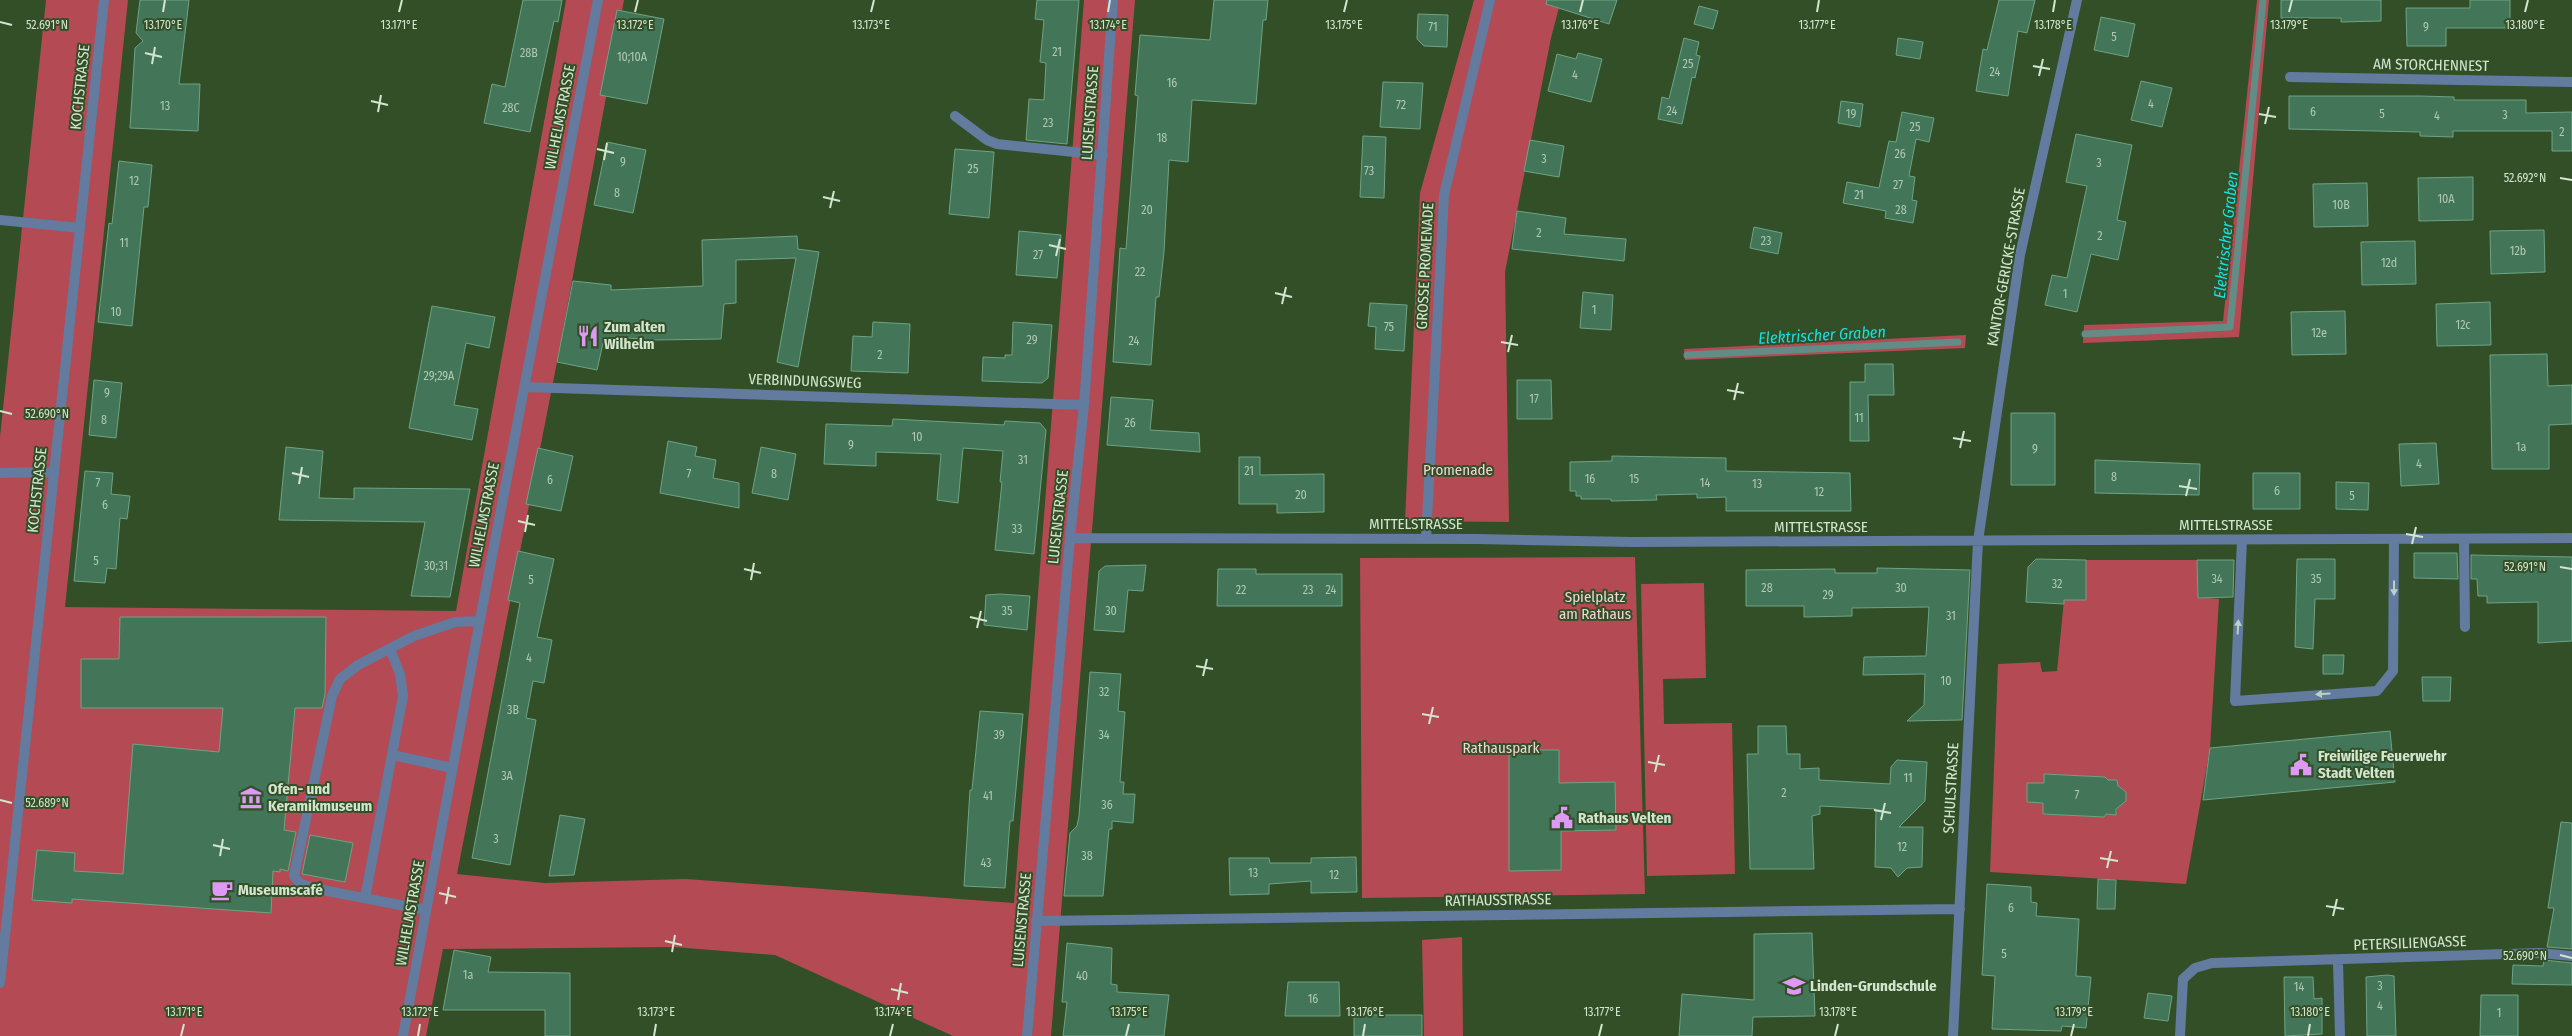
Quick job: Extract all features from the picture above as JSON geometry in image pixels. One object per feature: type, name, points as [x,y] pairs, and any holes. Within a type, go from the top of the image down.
[{"type":"street","name":"KOCHSTRASSE","points":[[0,983],[104,0]]},
{"type":"street","name":"WILHELMSTRASSE","points":[[403,1036],[598,0]]},
{"type":"street","name":"LUISENSTRASSE","points":[[1027,1036],[1070,538],[1084,405],[1114,0]]},
{"type":"street","name":"GROSSE PROMENADE","points":[[1426,539],[1444,195],[1490,0]]},
{"type":"street","name":"KANTOR-GERICKE-STRASSE","points":[[1978,541],[2020,255],[2076,0]]},
{"type":"street","name":"AM STORCHENNEST","points":[[2290,77],[2572,82]]},
{"type":"street","points":[[954,116],[987,140],[997,144],[1102,154]]},
{"type":"street","points":[[0,220],[80,228]]},
{"type":"street","name":"VERBINDUNGSWEG","points":[[524,386],[1084,405]]},
{"type":"street","points":[[0,474],[54,472]]},
{"type":"street","name":"MITTELSTRASSE","points":[[1070,538],[1426,539],[1632,542],[2572,538]]},
{"type":"street","points":[[2242,540],[2235,701],[2377,691],[2393,671],[2394,539]]},
{"type":"street","points":[[2464,539],[2465,627]]},
{"type":"street","name":"SCHULSTRASSE","points":[[1953,1036],[1978,541]]},
{"type":"street","points":[[426,910],[312,888],[299,883],[294,876],[332,696],[340,680],[358,665],[414,636],[455,622],[480,621]]},
{"type":"street","points":[[365,898],[403,696],[400,674],[390,649]]},
{"type":"street","points":[[392,755],[452,768]]},
{"type":"street","name":"RATHAUSSTRASSE","points":[[1036,921],[1960,909]]},
{"type":"street","name":"PETERSILIENGASSE","points":[[2180,1036],[2183,979],[2195,968],[2212,964],[2539,953],[2572,956]]},
{"type":"street","name":"PETERSILIENGASSE","points":[[2338,961],[2340,1036]]},
{"type":"green space","points":[[46,0],[128,0],[65,607],[456,611],[566,0],[624,0],[557,362],[457,874],[544,883],[686,879],[1014,903],[1084,0],[1135,0],[1051,1036],[953,1036],[775,955],[674,947],[443,949],[426,1036],[0,1036],[0,437]]},
{"type":"green space","name":"Promenade","points":[[1474,0],[1561,0],[1551,38],[1505,272],[1509,522],[1405,521],[1420,193]]},
{"type":"green space","points":[[2257,0],[2269,0],[2239,337],[2083,343],[2084,325],[2223,321]]},
{"type":"green space","points":[[1966,335],[1965,348],[1685,360],[1684,349]]},
{"type":"green space","name":"Rathauspark","points":[[1635,557],[1645,894],[1362,898],[1360,558]]},
{"type":"green space","points":[[2086,560],[2197,560],[2198,597],[2219,599],[2210,748],[2186,884],[1990,872],[1998,664],[2040,662],[2042,672],[2057,671],[2064,600],[2086,600]],"holes":[[[2045,774],[2105,777],[2108,780],[2117,780],[2118,786],[2126,792],[2126,801],[2117,808],[2116,815],[2106,814],[2104,817],[2043,814],[2043,803],[2029,802],[2027,786],[2030,783],[2044,783]]]},
{"type":"green space","points":[[1704,583],[1706,678],[1663,679],[1664,724],[1732,723],[1735,874],[1647,876],[1641,584]]},
{"type":"green space","points":[[1462,937],[1463,1036],[1424,1036],[1422,940]]},
{"type":"building","points":[[140,0],[189,0],[179,84],[200,84],[198,131],[130,128],[135,48],[143,41],[136,33]]},
{"type":"building","points":[[523,0],[562,0],[558,22],[554,21],[530,132],[484,123],[492,84],[505,87]]},
{"type":"building","points":[[1037,0],[1079,0],[1067,144],[1026,140],[1029,99],[1044,100],[1046,63],[1040,62],[1044,20],[1035,19]]},
{"type":"building","points":[[1214,0],[1268,0],[1266,20],[1263,20],[1256,104],[1192,100],[1188,162],[1169,160],[1164,252],[1159,297],[1156,297],[1151,365],[1113,362],[1120,248],[1126,249],[1138,96],[1135,95],[1140,35],[1210,40]]},
{"type":"building","points":[[1547,0],[1617,0],[1609,24],[1546,4]]},
{"type":"building","points":[[1999,0],[2035,0],[2027,33],[2018,31],[2008,96],[1976,91],[1983,49],[1987,50]]},
{"type":"building","points":[[2281,0],[2381,0],[2381,21],[2341,22],[2341,18],[2281,18]]},
{"type":"building","points":[[2470,0],[2510,0],[2510,28],[2446,28],[2446,46],[2407,46],[2406,8],[2470,8]]},
{"type":"building","points":[[1699,6],[1718,11],[1713,29],[1694,24]]},
{"type":"building","points":[[617,10],[664,19],[647,104],[600,95]]},
{"type":"building","points":[[1418,14],[1448,15],[1447,47],[1424,46],[1417,39]]},
{"type":"building","points":[[2101,17],[2135,24],[2128,57],[2094,50]]},
{"type":"building","points":[[1684,38],[1699,42],[1696,55],[1700,56],[1695,78],[1692,77],[1682,124],[1658,119],[1662,97],[1669,99]]},
{"type":"building","points":[[1898,38],[1923,42],[1920,59],[1896,55]]},
{"type":"building","points":[[1578,53],[1602,59],[1591,102],[1548,91],[1557,54],[1576,59]]},
{"type":"building","points":[[2141,81],[2172,88],[2162,127],[2131,120]]},
{"type":"building","points":[[1383,82],[1423,83],[1420,129],[1380,127]]},
{"type":"building","points":[[2289,96],[2421,96],[2454,97],[2454,100],[2526,100],[2526,113],[2572,112],[2572,151],[2552,151],[2552,131],[2453,131],[2453,137],[2420,136],[2420,132],[2289,129]]},
{"type":"building","points":[[1841,101],[1863,104],[1860,127],[1838,123]]},
{"type":"building","points":[[1902,112],[1934,118],[1929,142],[1916,139],[1909,176],[1915,177],[1912,200],[1917,201],[1913,223],[1885,218],[1886,211],[1843,203],[1847,182],[1879,188],[1889,141],[1896,142]]},
{"type":"building","points":[[2076,134],[2132,145],[2117,220],[2126,222],[2118,260],[2091,254],[2077,312],[2045,305],[2052,275],[2067,278],[2087,186],[2066,182]]},
{"type":"building","points":[[1363,136],[1386,137],[1384,198],[1360,197]]},
{"type":"building","points":[[1530,140],[1564,146],[1559,177],[1524,171]]},
{"type":"building","points":[[607,142],[646,150],[633,213],[594,205]]},
{"type":"building","points":[[955,149],[994,152],[989,218],[949,214]]},
{"type":"building","points":[[119,161],[152,165],[148,207],[144,207],[132,326],[98,322],[109,223],[112,224]]},
{"type":"building","points":[[2473,177],[2473,220],[2419,221],[2418,178]]},
{"type":"building","points":[[2367,183],[2368,226],[2314,227],[2313,184]]},
{"type":"building","points":[[1517,211],[1566,218],[1564,234],[1626,239],[1624,261],[1512,249]]},
{"type":"building","points":[[1754,227],[1782,233],[1778,254],[1750,248]]},
{"type":"building","points":[[2544,230],[2545,272],[2491,274],[2490,231]]},
{"type":"building","points":[[1019,231],[1061,235],[1057,278],[1016,275]]},
{"type":"building","points":[[797,236],[798,249],[819,252],[798,367],[777,362],[796,258],[736,260],[736,303],[724,304],[721,339],[654,340],[614,337],[612,345],[603,343],[597,370],[557,362],[573,281],[611,285],[611,290],[703,286],[702,240]]},
{"type":"building","points":[[2415,241],[2416,284],[2362,285],[2361,242]]},
{"type":"building","points":[[1583,292],[1613,295],[1611,330],[1580,328]]},
{"type":"building","points":[[2490,302],[2491,345],[2437,346],[2436,304]]},
{"type":"building","points":[[1370,303],[1407,305],[1404,351],[1375,349],[1376,327],[1368,326]]},
{"type":"building","points":[[432,306],[495,317],[489,348],[466,343],[454,405],[478,409],[472,440],[409,428]]},
{"type":"building","points":[[2345,311],[2346,354],[2292,355],[2291,312]]},
{"type":"building","points":[[873,322],[910,324],[908,373],[851,371],[853,336],[872,337]]},
{"type":"building","points":[[1013,322],[1052,325],[1048,378],[1042,383],[982,381],[983,357],[1005,358],[1005,355],[1012,355]]},
{"type":"building","points":[[2547,354],[2548,386],[2572,385],[2572,424],[2549,425],[2549,469],[2492,469],[2490,355]]},
{"type":"building","points":[[1865,364],[1893,364],[1894,395],[1868,395],[1869,441],[1850,441],[1850,382],[1865,382]]},
{"type":"building","points":[[94,380],[122,383],[116,438],[89,435]]},
{"type":"building","points":[[1517,380],[1551,380],[1552,419],[1517,419]]},
{"type":"building","points":[[1111,397],[1153,400],[1150,430],[1199,433],[1200,452],[1107,445]]},
{"type":"building","points":[[2011,413],[2055,413],[2055,485],[2011,485]]},
{"type":"building","points":[[893,419],[1004,425],[1005,421],[1040,423],[1046,430],[1034,554],[995,550],[1002,482],[1000,482],[1003,451],[963,448],[958,503],[937,500],[941,454],[876,452],[876,466],[824,464],[826,424],[892,426]]},
{"type":"building","points":[[668,441],[697,447],[695,456],[716,460],[713,478],[739,483],[739,508],[660,493]]},
{"type":"building","points":[[2436,443],[2439,484],[2401,486],[2399,444]]},
{"type":"building","points":[[286,447],[323,451],[319,498],[354,499],[354,488],[470,489],[450,597],[411,596],[425,522],[279,520]]},
{"type":"building","points":[[761,447],[796,454],[788,500],[752,493]]},
{"type":"building","points":[[538,448],[573,456],[561,511],[526,504]]},
{"type":"building","points":[[1612,456],[1726,458],[1726,471],[1850,473],[1851,511],[1726,511],[1726,497],[1697,498],[1697,494],[1656,495],[1657,500],[1611,501],[1611,499],[1581,499],[1581,496],[1576,496],[1576,491],[1570,491],[1570,462],[1612,461]]},
{"type":"building","points":[[1239,457],[1260,457],[1260,475],[1324,474],[1324,512],[1277,513],[1277,504],[1239,504]]},
{"type":"building","points":[[2095,460],[2200,464],[2199,495],[2095,493]]},
{"type":"building","points":[[85,471],[113,473],[111,494],[130,496],[127,519],[120,518],[116,569],[107,568],[105,583],[74,581]]},
{"type":"building","points":[[2253,473],[2300,473],[2300,509],[2253,509]]},
{"type":"building","points":[[2336,482],[2369,483],[2368,510],[2336,509]]},
{"type":"building","points":[[518,551],[554,559],[537,637],[552,640],[544,683],[533,681],[526,718],[536,720],[510,865],[472,858],[520,603],[508,600]]},
{"type":"building","points":[[2414,553],[2457,553],[2458,579],[2414,578]]},
{"type":"building","points":[[2471,555],[2572,557],[2572,641],[2538,643],[2538,602],[2487,603],[2487,596],[2478,596],[2477,579],[2471,579]]},
{"type":"building","points":[[2036,559],[2086,560],[2086,600],[2064,600],[2064,604],[2026,602],[2028,567]]},
{"type":"building","points":[[2297,559],[2335,559],[2335,599],[2315,599],[2313,649],[2295,647]]},
{"type":"building","points":[[2197,560],[2234,560],[2233,597],[2198,598]]},
{"type":"building","points":[[1146,565],[1143,591],[1128,590],[1124,632],[1094,630],[1099,571],[1105,566]]},
{"type":"building","points":[[1877,568],[1970,570],[1962,720],[1907,721],[1924,705],[1925,674],[1863,675],[1864,657],[1926,656],[1929,607],[1852,608],[1852,616],[1804,617],[1804,606],[1746,606],[1746,570],[1835,569],[1835,573],[1877,573]]},
{"type":"building","points":[[1218,569],[1256,569],[1256,574],[1342,574],[1342,606],[1217,606]]},
{"type":"building","points":[[986,595],[1030,596],[1027,630],[984,625]]},
{"type":"building","points":[[120,617],[326,617],[325,694],[322,708],[295,708],[284,830],[296,832],[288,871],[280,869],[280,872],[273,871],[271,913],[72,899],[72,903],[32,900],[37,850],[75,853],[74,871],[123,874],[133,744],[219,752],[223,708],[81,708],[81,659],[119,659]]},
{"type":"building","points":[[2323,655],[2344,655],[2343,674],[2323,674]]},
{"type":"building","points":[[1090,672],[1121,674],[1118,711],[1125,712],[1120,782],[1124,782],[1123,794],[1135,794],[1133,823],[1112,821],[1112,829],[1109,829],[1103,896],[1064,896],[1070,833],[1077,826],[1079,816]]},
{"type":"building","points":[[2422,677],[2451,677],[2450,701],[2423,701]]},
{"type":"building","points":[[980,711],[1023,714],[1013,821],[1010,821],[1005,888],[964,886],[970,790],[972,790]]},
{"type":"building","points":[[1758,726],[1786,726],[1787,754],[1800,754],[1800,769],[1819,768],[1819,780],[1890,784],[1891,767],[1897,760],[1927,762],[1925,801],[1899,827],[1923,827],[1922,867],[1907,868],[1898,877],[1891,868],[1875,867],[1876,809],[1820,806],[1820,814],[1812,816],[1814,869],[1750,869],[1747,754],[1758,754]]},
{"type":"building","name":"Freiwilige Feuerwehr Stadt Velten","points":[[2390,731],[2395,782],[2203,800],[2210,748]]},
{"type":"building","name":"Rathaus Velten","points":[[1509,750],[1559,750],[1559,783],[1615,782],[1616,830],[1561,831],[1561,870],[1509,871]]},
{"type":"building","points":[[2044,774],[2105,777],[2108,780],[2117,780],[2118,786],[2126,792],[2126,801],[2116,809],[2116,815],[2106,814],[2104,817],[2043,814],[2043,803],[2027,802],[2027,783],[2044,783]]},
{"type":"building","points":[[560,815],[585,819],[574,875],[549,876]]},
{"type":"building","points":[[2561,822],[2572,823],[2572,949],[2547,947],[2554,908],[2548,908]]},
{"type":"building","points":[[310,835],[353,843],[345,882],[302,874]]},
{"type":"building","points":[[1356,857],[1357,892],[1311,893],[1311,881],[1269,884],[1269,894],[1230,895],[1229,858],[1269,858],[1270,863],[1311,863],[1311,858]]},
{"type":"building","points":[[2098,879],[2116,880],[2115,909],[2097,909]]},
{"type":"building","points":[[1987,884],[2031,887],[2031,902],[2037,903],[2036,916],[2079,919],[2076,976],[2091,977],[2086,1028],[2062,1026],[2061,1031],[1992,1029],[1995,976],[1982,975]]},
{"type":"building","points":[[1812,933],[1815,1016],[1753,1017],[1752,1036],[1679,1036],[1682,994],[1754,1000],[1754,934]]},
{"type":"building","points":[[1067,943],[1112,948],[1111,984],[1117,985],[1117,992],[1169,995],[1164,1036],[1063,1036],[1067,1002],[1062,1002]]},
{"type":"building","points":[[454,950],[491,957],[488,972],[570,973],[570,1036],[545,1036],[545,1010],[443,1010]]},
{"type":"building","points":[[2544,960],[2572,963],[2572,985],[2512,984],[2513,965],[2543,966]]},
{"type":"building","points":[[2394,976],[2396,1036],[2367,1036],[2366,977]]},
{"type":"building","points":[[2284,977],[2313,977],[2314,999],[2322,998],[2322,1034],[2285,1036]]},
{"type":"building","points":[[1288,982],[1339,982],[1340,1016],[1285,1016]]},
{"type":"building","points":[[2148,993],[2172,996],[2168,1021],[2144,1018]]},
{"type":"building","points":[[2481,995],[2518,995],[2518,1036],[2480,1036]]},
{"type":"building","points":[[1354,1015],[1422,1015],[1422,1036],[1354,1036]]},
{"type":"waterway","name":"Elektrischer Graben","points":[[2085,334],[2230,327],[2263,0]]},
{"type":"waterway","name":"Elektrischer Graben","points":[[1687,355],[1958,342]]},
{"type":"place","name":"Zum alten Wilhelm","points":[[588,336]]},
{"type":"place","name":"Freiwilige Feuerwehr Stadt Velten","points":[[2301,765]]},
{"type":"place","name":"Ofen- und Keramikmuseum","points":[[251,798]]},
{"type":"place","name":"Rathaus Velten","points":[[1562,818]]},
{"type":"place","name":"Museumscafé","points":[[222,890]]},
{"type":"place","name":"Linden-Grundschule","points":[[1794,986]]},
{"type":"park label","name":"Spielplatz am Rathaus","points":[[1595,606]]}]
